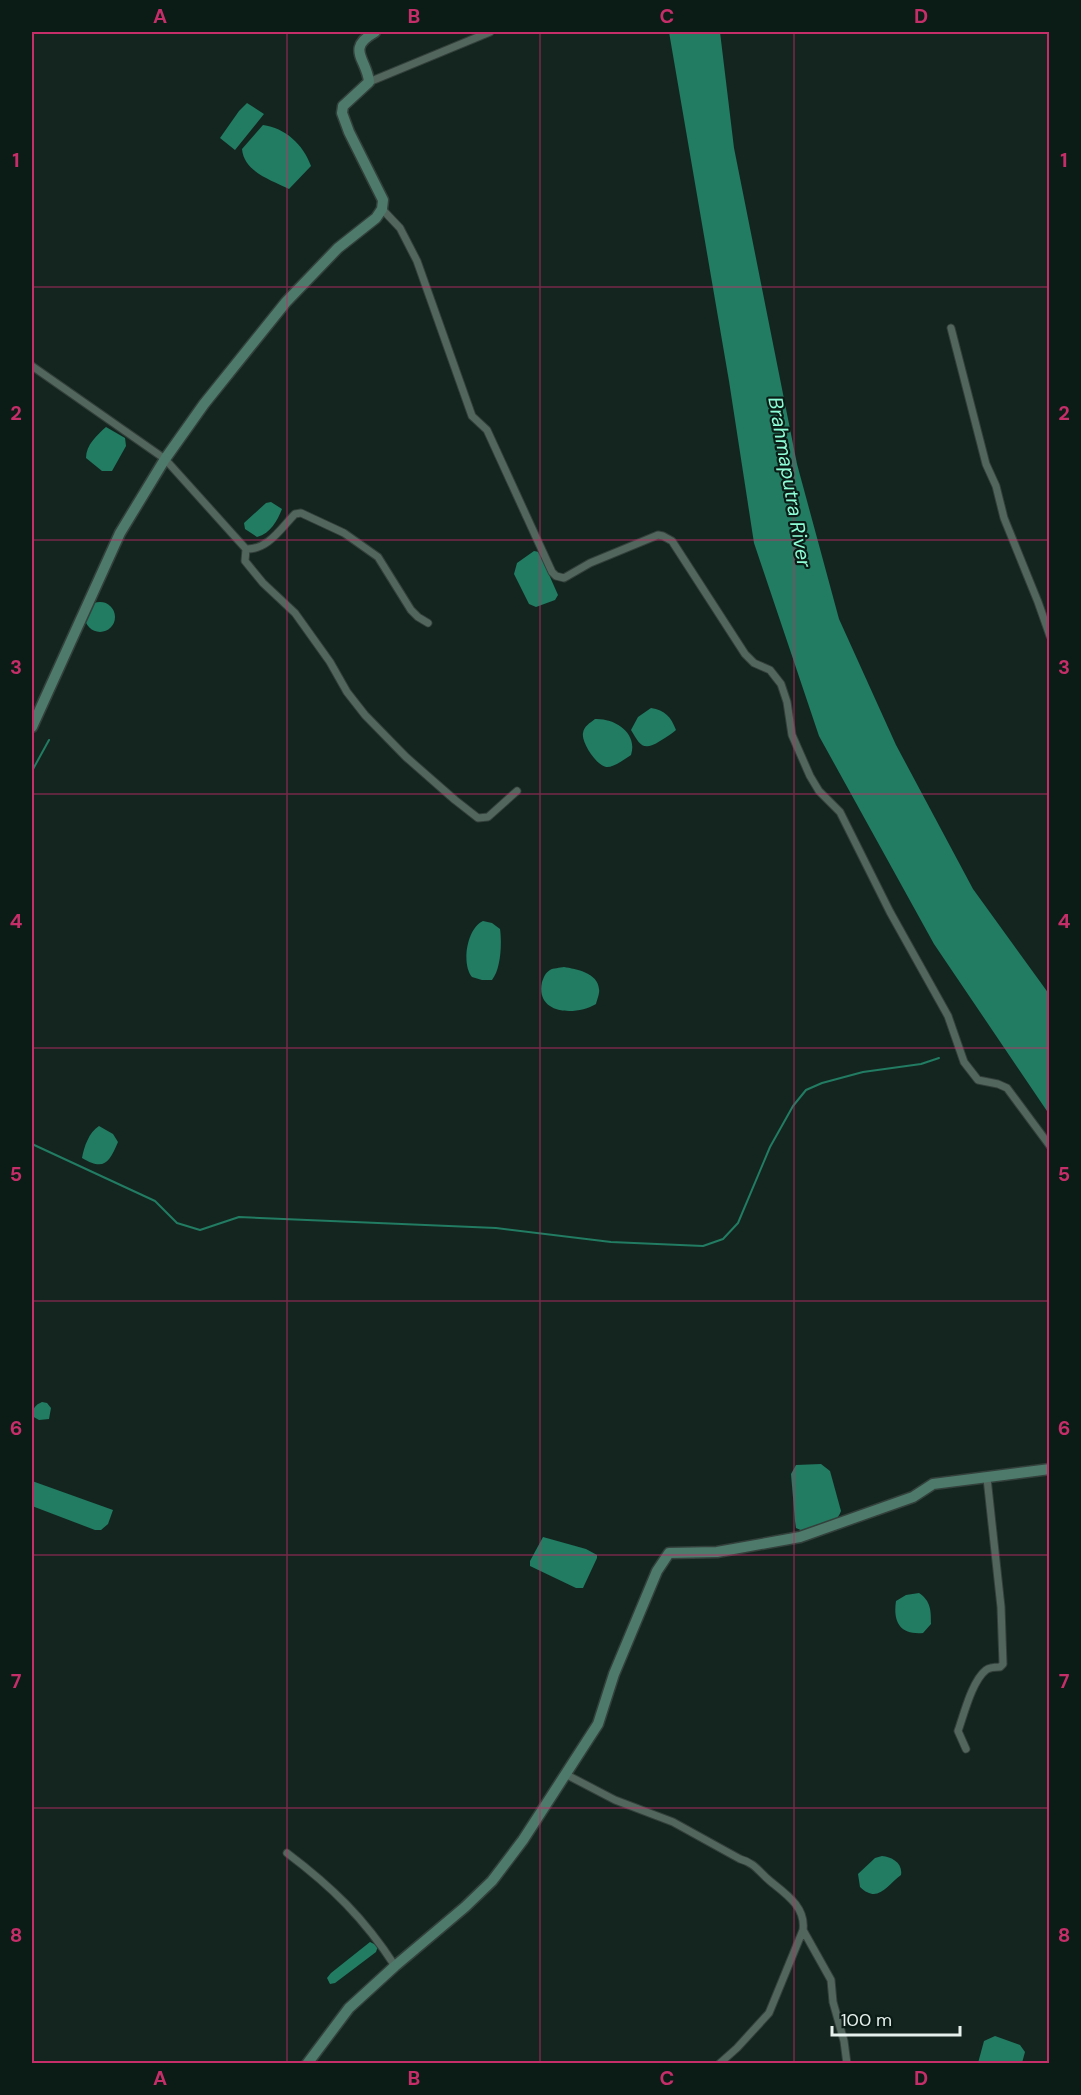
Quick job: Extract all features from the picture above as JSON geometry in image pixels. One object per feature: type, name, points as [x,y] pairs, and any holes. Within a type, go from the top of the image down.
[{"type":"street","points":[[369,82],[359,49],[361,42],[375,32]]},
{"type":"street","points":[[32,727],[120,533],[165,459],[204,404],[286,302],[338,248],[369,224],[382,209],[383,200],[348,132],[342,113],[344,106],[369,82],[490,32]]},
{"type":"street","points":[[382,209],[400,228],[417,261],[472,416],[487,430],[552,572],[559,578],[564,578],[590,563],[658,535],[672,541],[746,654],[754,663],[771,670],[781,684],[787,702],[792,735],[810,776],[819,791],[840,812],[890,912],[948,1016],[968,1070],[980,1082],[998,1084],[1006,1088],[1050,1146]]},
{"type":"street","points":[[951,328],[986,464],[996,486],[1004,518],[1050,636]]},
{"type":"street","points":[[32,366],[165,459],[246,549],[245,561],[253,572],[296,613],[355,703],[406,757],[478,818],[488,817],[517,791]]},
{"type":"street","points":[[246,549],[267,543],[295,514],[301,513],[345,533],[378,557],[411,610],[428,623]]},
{"type":"street","points":[[307,2064],[350,2008],[492,1881],[523,1840],[598,1724],[614,1674],[657,1571],[669,1553],[717,1552],[800,1537],[913,1497],[933,1484],[1050,1470]]},
{"type":"street","points":[[966,1749],[958,1731],[974,1687],[989,1668],[1000,1667],[1003,1664],[1001,1607],[987,1478]]},
{"type":"street","points":[[567,1775],[615,1800],[672,1822],[755,1865],[768,1880],[787,1893],[800,1910],[804,1923],[803,1930],[769,2013],[720,2064]]},
{"type":"street","points":[[287,1853],[344,1900],[381,1944],[395,1966]]},
{"type":"street","points":[[803,1930],[831,1980],[833,2002],[844,2041],[847,2064]]},
{"type":"water","name":"Brahmaputra River","points":[[669,32],[720,32],[734,148],[797,464],[839,619],[896,745],[973,889],[1049,994],[1049,1114],[934,944],[819,736],[754,543],[729,381]]},
{"type":"water","points":[[247,103],[264,114],[235,150],[220,138]]},
{"type":"water","points":[[263,125],[286,133],[308,158],[311,166],[289,189],[259,174],[244,157],[242,149]]},
{"type":"water","points":[[106,427],[125,438],[126,446],[112,471],[102,471],[86,458],[90,445]]},
{"type":"water","points":[[271,502],[282,509],[270,530],[257,537],[245,529],[244,523],[266,503]]},
{"type":"water","points":[[534,551],[539,552],[558,595],[555,600],[536,607],[529,604],[514,574],[517,563]]},
{"type":"water","points":[[100,602],[106,603],[114,611],[114,623],[106,631],[100,632],[94,631],[86,623],[85,617],[86,611],[94,603]]},
{"type":"water","points":[[651,708],[667,715],[676,730],[654,744],[646,746],[640,743],[631,730],[638,717]]},
{"type":"water","points":[[595,719],[610,721],[623,728],[631,740],[631,755],[609,767],[602,765],[594,758],[587,747],[583,733]]},
{"type":"water","points":[[483,921],[492,923],[500,929],[499,963],[492,980],[472,977],[467,964],[466,955],[470,938],[477,925]]},
{"type":"water","points":[[564,967],[586,973],[595,979],[599,991],[596,1004],[588,1008],[568,1011],[551,1007],[545,1001],[541,993],[545,975],[551,969]]},
{"type":"water","points":[[99,1126],[113,1134],[118,1142],[105,1163],[96,1164],[82,1158],[90,1136]]},
{"type":"water","points":[[42,1402],[47,1403],[51,1408],[49,1419],[39,1420],[32,1416],[35,1407]]},
{"type":"water","points":[[821,1464],[830,1471],[841,1511],[839,1516],[830,1522],[803,1531],[796,1528],[791,1474],[796,1465]]},
{"type":"water","points":[[32,1481],[113,1510],[108,1524],[101,1530],[95,1530],[32,1506]]},
{"type":"water","points":[[543,1537],[586,1549],[597,1555],[583,1588],[576,1588],[530,1566],[530,1561]]},
{"type":"water","points":[[919,1593],[928,1603],[931,1624],[923,1633],[908,1632],[899,1625],[897,1620],[896,1601],[906,1595]]},
{"type":"water","points":[[882,1856],[896,1861],[901,1875],[882,1892],[872,1894],[866,1892],[860,1887],[858,1874],[875,1858]]},
{"type":"water","points":[[370,1942],[378,1946],[376,1952],[335,1983],[330,1984],[327,1978],[331,1973]]},
{"type":"water","points":[[995,2036],[1020,2045],[1025,2052],[1022,2063],[978,2063],[984,2041]]},
{"type":"waterway","points":[[32,771],[49,740]]},
{"type":"waterway","points":[[32,1144],[155,1201],[177,1223],[200,1230],[239,1217],[496,1228],[611,1242],[703,1246],[723,1239],[738,1223],[770,1147],[793,1106],[806,1090],[822,1083],[863,1072],[921,1064],[939,1058]]}]
